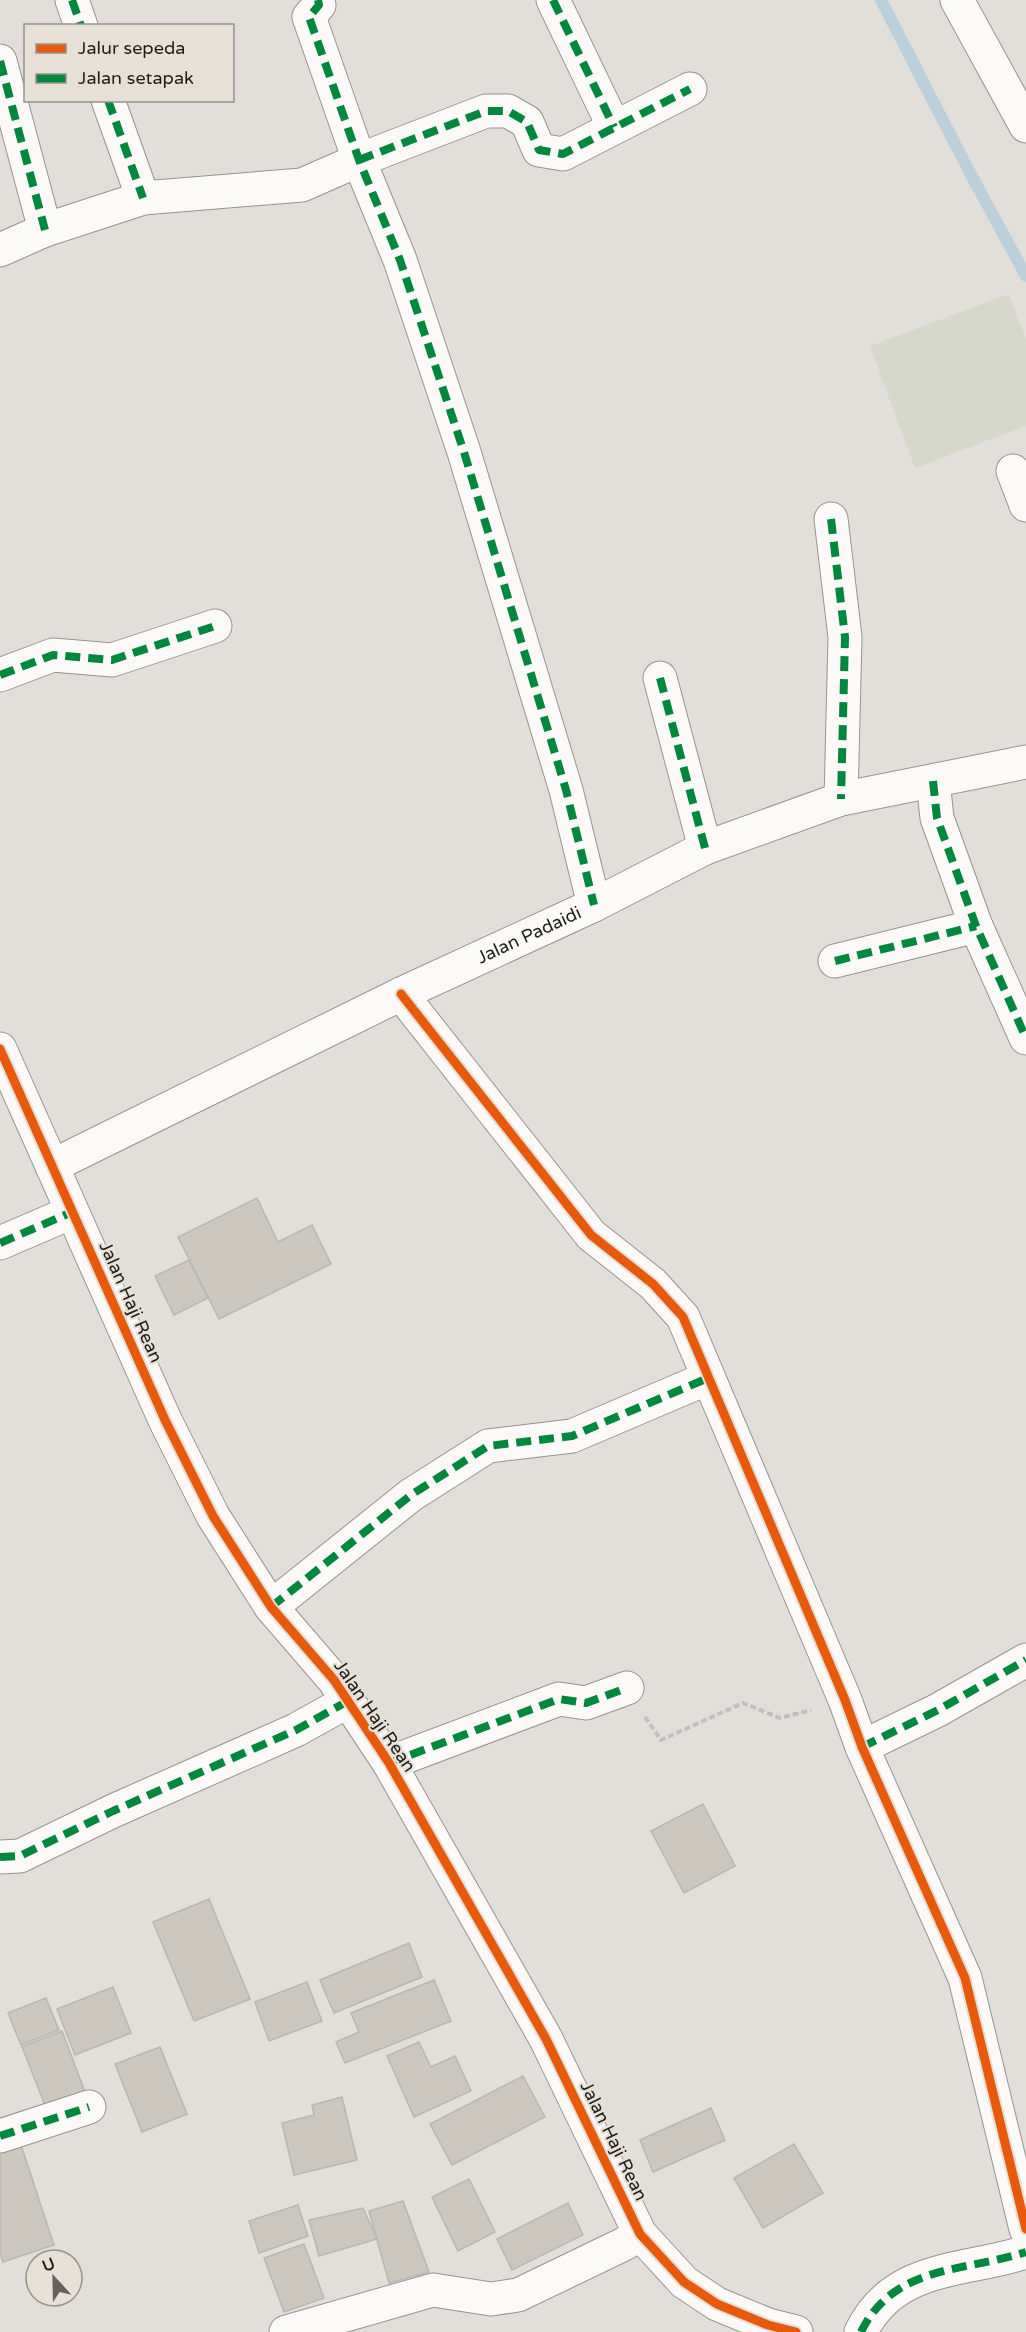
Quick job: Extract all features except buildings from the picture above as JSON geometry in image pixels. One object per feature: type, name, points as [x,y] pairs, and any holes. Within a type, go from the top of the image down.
[{"type":"street","points":[[72,0],[80,24]]},
{"type":"street","points":[[318,0],[319,5],[309,17],[359,160],[400,260],[464,452],[566,790],[594,904]]},
{"type":"street","points":[[553,0],[614,128]]},
{"type":"street","points":[[957,0],[1026,126]]},
{"type":"street","points":[[0,61],[45,230]]},
{"type":"street","points":[[0,250],[45,230],[143,198],[302,185],[359,160],[486,111],[508,111],[527,122],[538,150],[563,154],[690,89]]},
{"type":"street","points":[[109,102],[143,198]]},
{"type":"street","points":[[1013,471],[1026,505]]},
{"type":"street","points":[[831,519],[845,637],[841,799]]},
{"type":"street","points":[[0,675],[53,656],[112,660],[215,626]]},
{"type":"street","points":[[660,678],[705,848]]},
{"type":"street","name":"Jalan Padaidi","points":[[52,1166],[401,994],[594,904],[705,848],[841,799],[1026,762]]},
{"type":"street","points":[[933,782],[937,818],[976,926],[1026,1038]]},
{"type":"street","points":[[836,961],[976,926]]},
{"type":"street","points":[[401,994],[591,1235],[653,1284],[683,1317],[845,1700],[862,1747],[965,1978],[1026,2229]]},
{"type":"street","name":"Jalan Haji Rean","points":[[0,1049],[165,1420],[213,1515],[271,1607],[334,1680],[389,1763],[546,2039],[640,2234],[684,2282],[717,2304],[776,2330]]},
{"type":"street","points":[[0,1244],[72,1212]]},
{"type":"street","points":[[271,1607],[411,1495],[488,1446],[572,1436],[708,1378]]},
{"type":"street","points":[[862,1747],[938,1710],[1026,1660]]},
{"type":"street","points":[[389,1763],[559,1699],[586,1703],[627,1688]]},
{"type":"street","points":[[0,1857],[20,1856],[113,1811],[296,1730],[348,1701]]},
{"type":"street","points":[[0,2136],[89,2107]]},
{"type":"street","points":[[286,2332],[433,2290],[491,2299],[518,2295],[640,2234]]},
{"type":"street","points":[[861,2332],[868,2318],[891,2294],[928,2274],[1026,2252]]},
{"type":"path","points":[[661,1740],[743,1703],[780,1718],[845,1700]]},
{"type":"shaded area","points":[[1009,294],[1026,340],[1026,426],[915,468],[870,346]]},
{"type":"waterway","points":[[881,0],[1026,276]]},
{"type":"marked path","points":[[72,0],[80,24]]},
{"type":"marked path","points":[[318,0],[319,5],[309,17],[359,160],[400,260],[464,452],[566,790],[594,905]]},
{"type":"marked path","points":[[553,0],[614,127]]},
{"type":"marked path","points":[[0,61],[45,230]]},
{"type":"marked path","points":[[359,160],[486,111],[508,111],[527,122],[539,150],[563,154],[690,89]]},
{"type":"marked path","points":[[109,102],[143,198]]},
{"type":"marked path","points":[[831,519],[845,637],[841,799]]},
{"type":"marked path","points":[[0,675],[53,655],[112,660],[215,626]]},
{"type":"marked path","points":[[660,678],[705,848]]},
{"type":"marked path","points":[[933,781],[937,818],[976,926],[1026,1038]]},
{"type":"marked path","points":[[835,961],[976,926]]},
{"type":"marked path","points":[[0,1243],[72,1212]]},
{"type":"marked path","points":[[271,1607],[411,1495],[488,1446],[572,1436],[708,1378]]},
{"type":"marked path","points":[[862,1747],[938,1710],[1026,1660]]},
{"type":"marked path","points":[[389,1763],[559,1699],[586,1703],[627,1688]]},
{"type":"marked path","points":[[0,1857],[20,1856],[113,1811],[296,1730],[348,1701]]},
{"type":"marked path","points":[[0,2136],[89,2107]]},
{"type":"marked path","points":[[861,2332],[875,2310],[892,2294],[912,2282],[933,2274],[1026,2252]]},
{"type":"cycle path","points":[[401,994],[591,1235],[653,1284],[683,1317],[845,1700],[862,1747],[965,1978],[1026,2229]]},
{"type":"cycle path","points":[[0,1049],[165,1420],[213,1516],[271,1607],[334,1680],[389,1763],[546,2039],[640,2234],[684,2282],[717,2304],[768,2325],[796,2332]]}]
